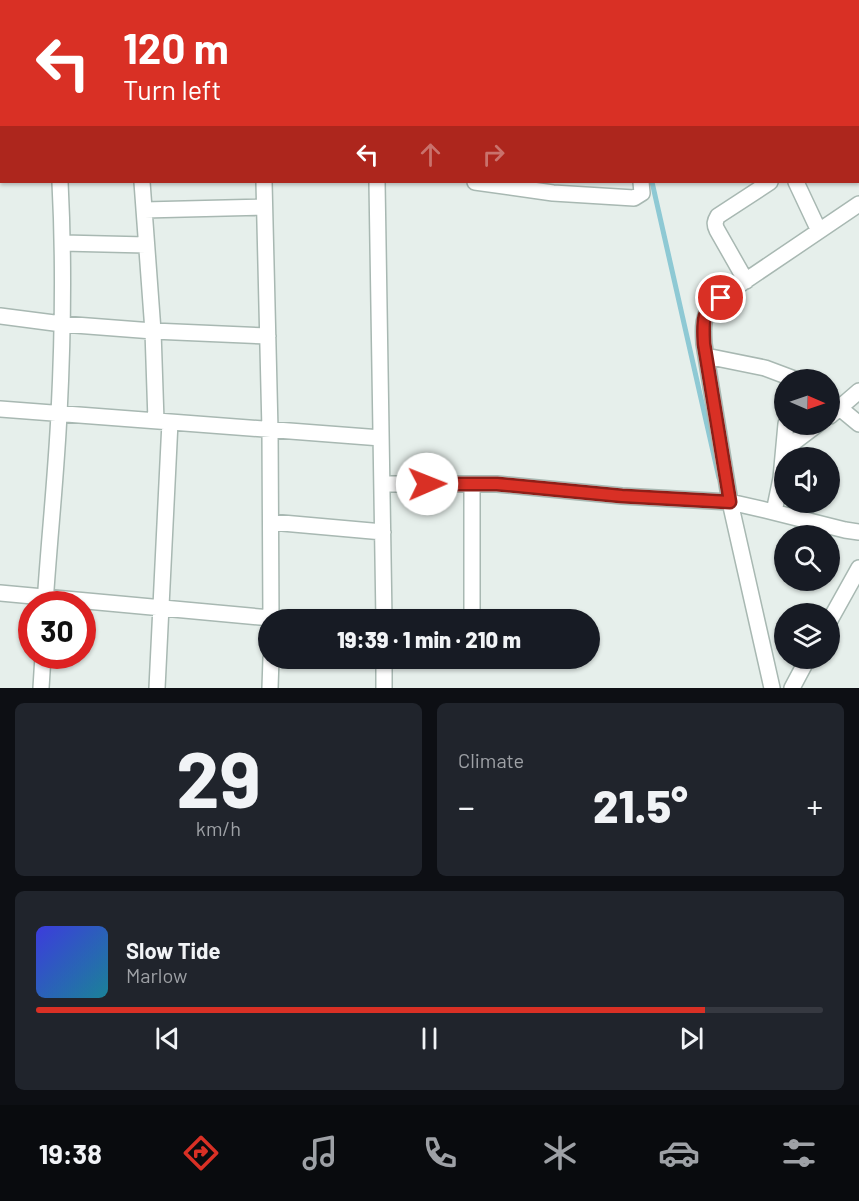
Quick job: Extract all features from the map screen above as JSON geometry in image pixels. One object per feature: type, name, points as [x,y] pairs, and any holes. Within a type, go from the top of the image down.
[{"type":"street","points":[[46,591],[59,414],[63,243],[60,183]]},
{"type":"street","points":[[142,183],[153,331],[163,422],[157,688]]},
{"type":"street","points":[[264,183],[270,430],[271,609]]},
{"type":"street","points":[[377,183],[384,609]]},
{"type":"street","points":[[482,183],[553,193],[634,198],[642,193],[641,183]]},
{"type":"street","points":[[746,281],[717,230],[716,220],[718,216],[768,183]]},
{"type":"street","points":[[796,183],[819,231]]},
{"type":"street","points":[[772,688],[730,502],[706,356],[704,318],[708,308],[714,302],[859,204]]},
{"type":"street","points":[[144,210],[264,207]]},
{"type":"street","points":[[63,243],[146,245]]},
{"type":"street","points":[[0,316],[62,324],[153,331],[268,336]]},
{"type":"street","points":[[706,356],[774,371]]},
{"type":"street","points":[[840,403],[859,391]]},
{"type":"street","points":[[0,408],[381,438]]},
{"type":"street","points":[[840,412],[859,424]]},
{"type":"street","points":[[788,447],[803,435]]},
{"type":"street","points":[[382,484],[506,484],[622,496],[730,502],[774,512]]},
{"type":"street","points":[[472,484],[472,609]]},
{"type":"street","points":[[778,513],[859,532]]},
{"type":"street","points":[[271,522],[383,532]]},
{"type":"street","points":[[839,603],[859,568]]},
{"type":"street","points":[[0,593],[18,596]]},
{"type":"street","points":[[96,604],[258,618]]},
{"type":"street","points":[[41,688],[42,669]]},
{"type":"street","points":[[270,688],[271,669]]},
{"type":"street","points":[[384,669],[384,688]]},
{"type":"street","points":[[792,688],[802,669]]},
{"type":"waterway","points":[[652,183],[719,478]]},
{"type":"route","points":[[427,484],[533,486],[622,496],[730,502],[703,329],[708,308],[721,298]]}]
